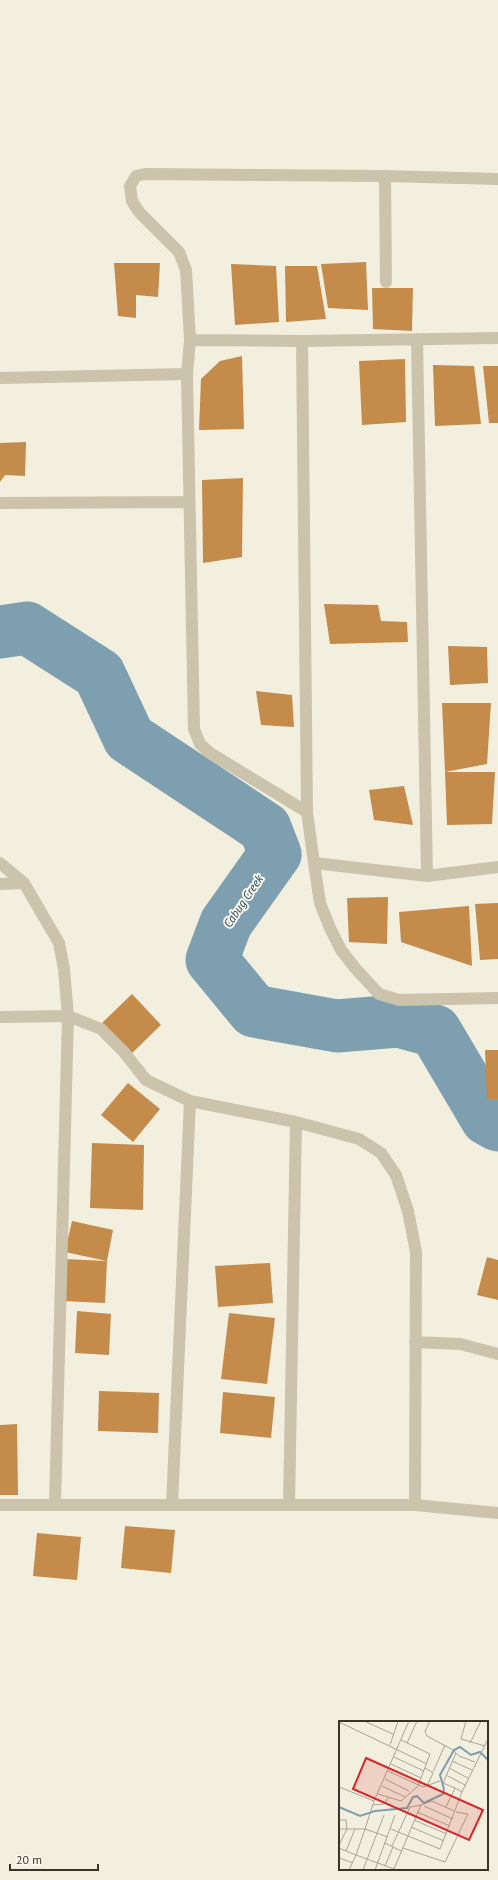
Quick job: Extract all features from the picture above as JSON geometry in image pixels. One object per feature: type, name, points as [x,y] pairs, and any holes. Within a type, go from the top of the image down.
[{"type":"street","points":[[307,812],[210,753],[200,744],[194,729],[187,374],[190,340],[186,270],[179,252],[139,212],[132,201],[130,186],[136,176],[145,174],[385,176],[498,179]]},
{"type":"street","points":[[385,176],[386,282]]},
{"type":"street","points":[[190,340],[302,341],[498,338]]},
{"type":"street","points":[[417,339],[427,876]]},
{"type":"street","points":[[302,341],[307,812],[320,903],[330,928],[355,968],[379,994],[399,1000],[498,998]]},
{"type":"street","points":[[0,378],[187,374]]},
{"type":"street","points":[[0,503],[189,502]]},
{"type":"street","points":[[0,863],[24,883],[59,943],[64,969],[68,1016],[55,1504]]},
{"type":"street","points":[[314,863],[427,876],[498,867]]},
{"type":"street","points":[[0,884],[24,883]]},
{"type":"street","points":[[0,1017],[68,1016],[101,1029],[124,1052],[146,1080],[190,1101],[296,1122],[359,1139],[382,1153],[396,1175],[408,1212],[416,1252],[415,1505]]},
{"type":"street","points":[[172,1505],[190,1101]]},
{"type":"street","points":[[290,1505],[296,1122]]},
{"type":"street","points":[[415,1342],[460,1344],[498,1354]]},
{"type":"street","points":[[0,1504],[415,1505],[498,1513]]},
{"type":"building","points":[[366,262],[368,310],[328,308],[321,264]]},
{"type":"building","points":[[114,263],[160,263],[158,297],[136,295],[136,318],[118,316]]},
{"type":"building","points":[[231,264],[276,266],[279,322],[235,325]]},
{"type":"building","points":[[285,266],[317,266],[326,319],[286,322]]},
{"type":"building","points":[[372,288],[413,288],[412,331],[373,329]]},
{"type":"building","points":[[242,356],[244,429],[199,430],[201,379],[220,361]]},
{"type":"building","points":[[405,359],[406,422],[362,425],[359,361]]},
{"type":"building","points":[[433,365],[474,366],[481,424],[435,426]]},
{"type":"building","points":[[483,366],[498,366],[498,423],[489,423]]},
{"type":"building","points":[[26,442],[25,476],[5,475],[0,482],[0,443]]},
{"type":"building","points":[[243,478],[242,557],[203,563],[202,480]]},
{"type":"building","points":[[324,604],[378,605],[381,621],[407,622],[408,642],[330,644]]},
{"type":"building","points":[[448,646],[487,647],[488,683],[450,685]]},
{"type":"building","points":[[256,691],[292,695],[294,727],[261,725]]},
{"type":"building","points":[[442,703],[491,703],[487,764],[445,772]]},
{"type":"building","points":[[445,772],[495,772],[492,824],[447,825]]},
{"type":"building","points":[[404,786],[413,825],[374,820],[369,790]]},
{"type":"building","points":[[388,897],[387,944],[349,942],[347,898]]},
{"type":"building","points":[[498,903],[498,959],[480,960],[475,904]]},
{"type":"building","points":[[469,906],[472,966],[401,942],[399,912]]},
{"type":"building","points":[[132,994],[161,1025],[131,1054],[102,1023]]},
{"type":"building","points":[[485,1050],[498,1050],[498,1099],[487,1099]]},
{"type":"building","points":[[128,1083],[160,1109],[133,1142],[101,1115]]},
{"type":"building","points":[[92,1143],[144,1145],[143,1210],[90,1208]]},
{"type":"building","points":[[72,1221],[113,1230],[107,1261],[65,1252]]},
{"type":"building","points":[[487,1257],[498,1260],[498,1300],[477,1295]]},
{"type":"building","points":[[64,1259],[107,1261],[105,1303],[62,1301]]},
{"type":"building","points":[[270,1263],[273,1303],[218,1307],[215,1266]]},
{"type":"building","points":[[77,1311],[111,1314],[109,1355],[75,1353]]},
{"type":"building","points":[[229,1313],[275,1318],[267,1384],[221,1379]]},
{"type":"building","points":[[99,1391],[159,1393],[158,1433],[98,1431]]},
{"type":"building","points":[[223,1392],[275,1397],[271,1438],[220,1433]]},
{"type":"building","points":[[17,1424],[18,1495],[0,1495],[0,1425]]},
{"type":"building","points":[[125,1526],[175,1530],[171,1573],[121,1568]]},
{"type":"building","points":[[37,1533],[81,1537],[77,1580],[33,1576]]},
{"type":"waterway","name":"Cabug Creek","points":[[0,632],[27,628],[99,674],[129,738],[265,828],[275,854],[226,923],[212,960],[254,1011],[337,1026],[398,1021],[435,1031],[487,1119],[498,1125]]}]
